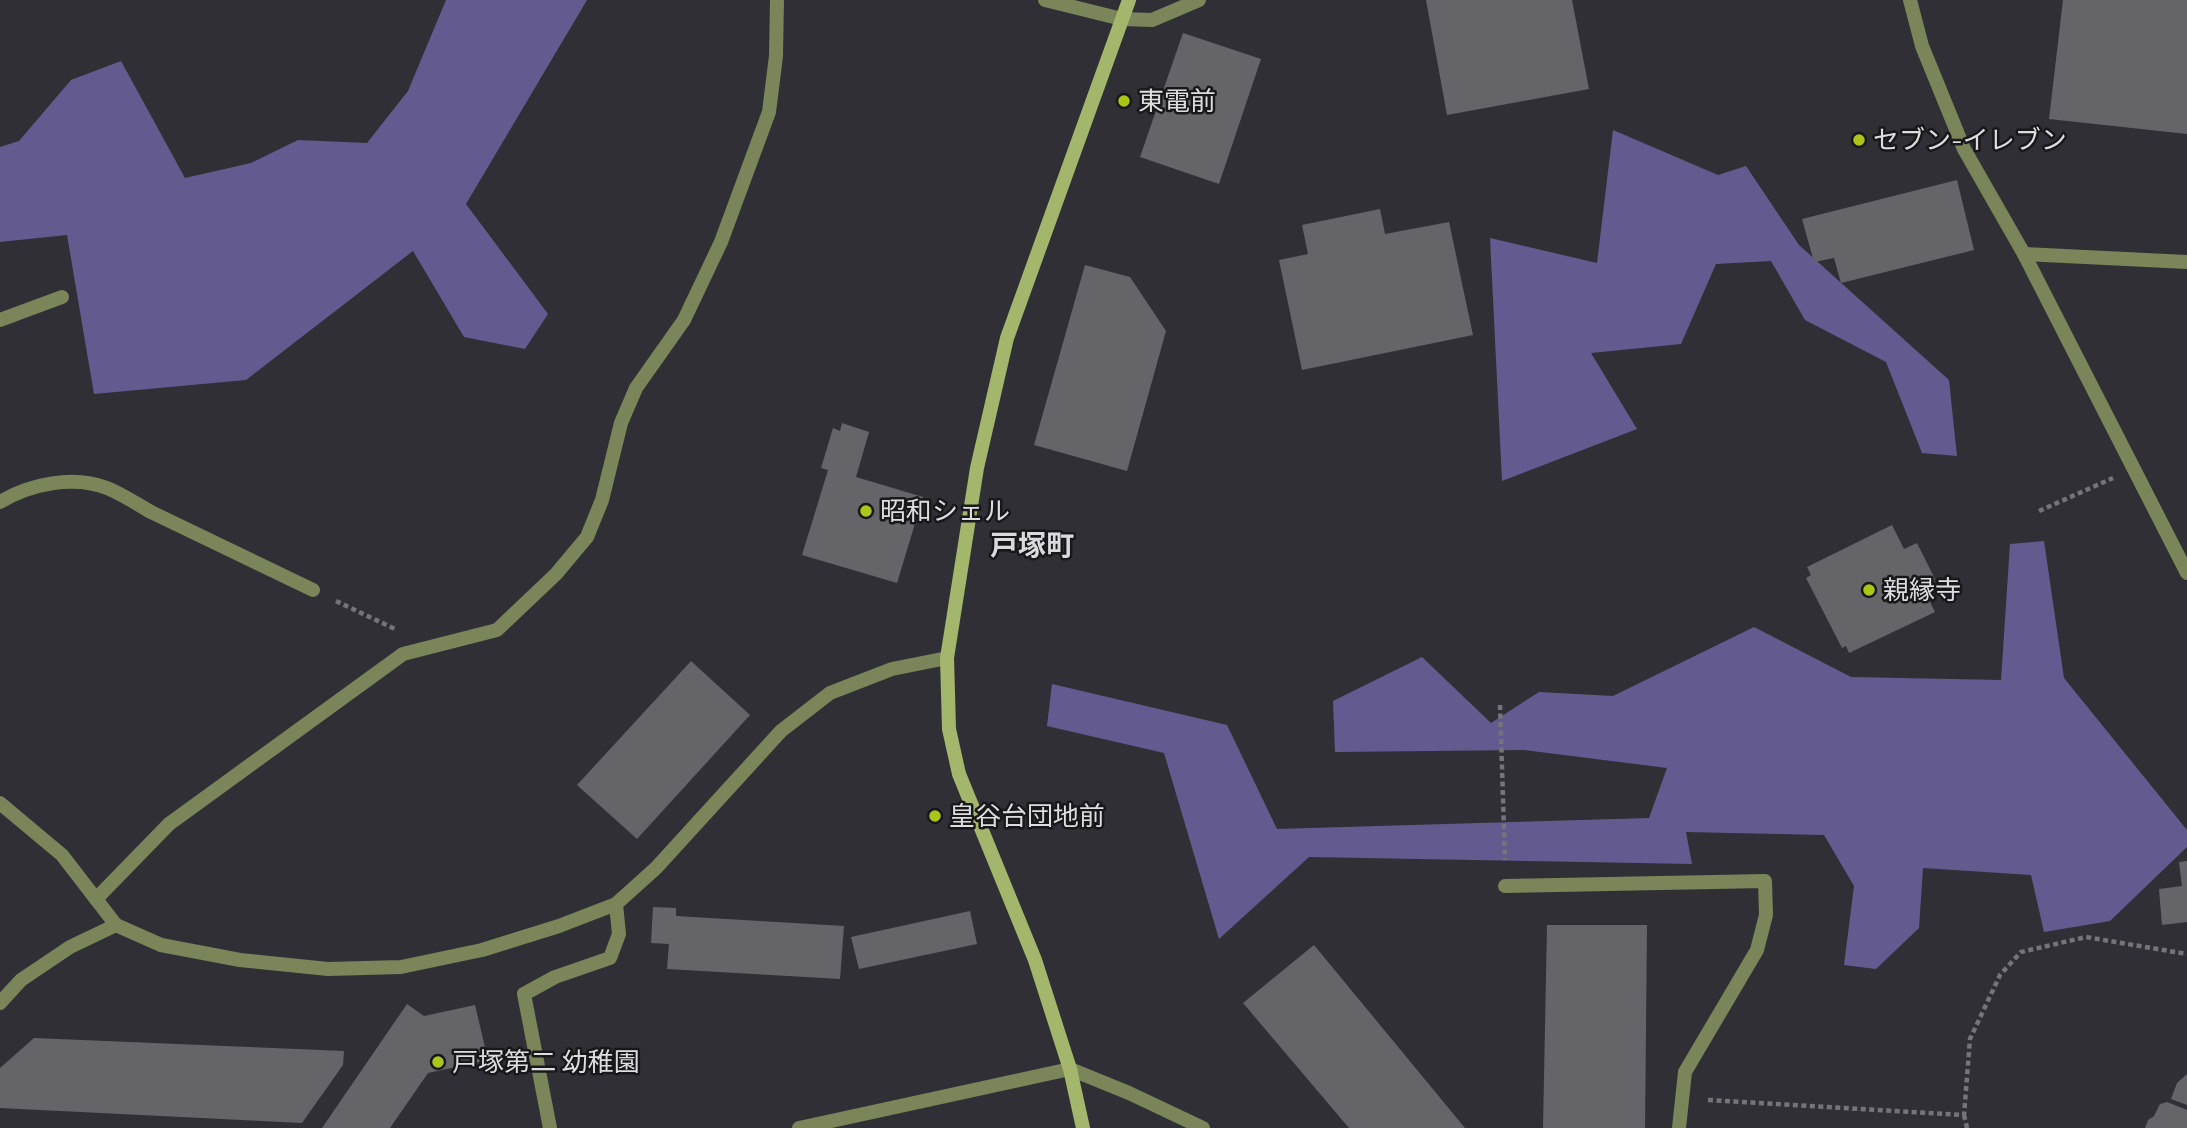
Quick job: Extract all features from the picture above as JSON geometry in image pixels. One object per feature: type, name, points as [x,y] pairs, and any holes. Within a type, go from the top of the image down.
[{"type":"street","points":[[96,899],[169,824],[403,654],[498,630],[556,574],[587,537],[602,500],[621,424],[636,388],[684,320],[722,242],[769,112],[776,57],[777,0]]},
{"type":"street","points":[[1045,0],[1122,19],[1152,20],[1199,0]]},
{"type":"street","points":[[1083,1128],[1070,1069],[1035,960],[959,774],[949,729],[947,657],[977,468],[1007,338],[1129,0]]},
{"type":"street","points":[[1910,0],[1922,46],[1964,149],[2024,254],[2187,573]]},
{"type":"street","points":[[2024,254],[2187,262]]},
{"type":"street","points":[[0,320],[62,297]]},
{"type":"street","points":[[0,502],[41,485],[80,482],[107,488],[313,590]]},
{"type":"street","points":[[0,803],[62,855],[116,925],[161,946],[240,960],[328,969],[401,967],[482,950],[559,926],[616,904],[656,868],[781,731],[830,693],[892,669],[947,657]]},
{"type":"street","points":[[1505,886],[1765,881],[1766,915],[1757,950],[1685,1072],[1679,1128]]},
{"type":"street","points":[[550,1128],[524,994],[555,977],[610,958],[619,934],[616,904]]},
{"type":"street","points":[[0,1003],[20,980],[70,947],[116,925]]},
{"type":"street","points":[[799,1128],[835,1124],[1070,1069],[1129,1093],[1202,1128]]},
{"type":"path","points":[[2039,511],[2133,469]]},
{"type":"path","points":[[313,590],[401,631],[428,649]]},
{"type":"path","points":[[1500,705],[1505,886]]},
{"type":"path","points":[[1967,1128],[1964,1115],[1970,1039],[2000,975],[2021,952],[2086,937],[2187,954]]},
{"type":"path","points":[[1682,1099],[1964,1115]]},
{"type":"shaded area","points":[[446,0],[587,0],[466,204],[548,314],[525,349],[464,337],[413,251],[246,380],[94,394],[67,235],[0,242],[0,147],[19,141],[71,80],[121,61],[185,178],[251,163],[298,140],[367,143],[408,91]]},
{"type":"shaded area","points":[[1613,130],[1718,175],[1746,166],[1799,245],[1949,380],[1957,456],[1922,453],[1886,362],[1805,320],[1771,261],[1716,264],[1681,344],[1591,353],[1637,429],[1502,481],[1490,238],[1597,263]]},
{"type":"shaded area","points":[[2044,541],[2064,678],[2187,830],[2187,847],[2110,921],[2044,932],[2031,875],[1923,868],[1919,928],[1876,969],[1844,965],[1854,886],[1824,835],[1686,832],[1692,864],[1309,857],[1219,939],[1164,753],[1047,726],[1052,684],[1227,725],[1277,829],[1649,818],[1667,768],[1524,750],[1335,752],[1333,701],[1422,657],[1491,723],[1539,692],[1613,696],[1754,627],[1851,677],[2001,680],[2010,544]]},
{"type":"building","points":[[1426,0],[1572,0],[1589,89],[1447,115]]},
{"type":"building","points":[[2063,0],[2187,0],[2187,134],[2049,119]]},
{"type":"building","points":[[1183,33],[1261,59],[1219,184],[1140,157]]},
{"type":"building","points":[[1957,180],[1974,250],[1841,283],[1834,258],[1814,262],[1802,219]]},
{"type":"building","points":[[1380,209],[1385,234],[1449,222],[1473,335],[1302,370],[1279,260],[1308,254],[1302,225]]},
{"type":"building","points":[[1085,265],[1130,277],[1166,331],[1127,471],[1034,445]]},
{"type":"building","points":[[842,423],[869,432],[856,477],[923,497],[897,583],[802,555],[828,470],[821,468],[833,428],[840,431]]},
{"type":"building","points":[[1892,525],[1904,549],[1917,543],[1935,579],[1922,586],[1935,612],[1849,653],[1846,646],[1842,648],[1806,578],[1811,575],[1807,567]]},
{"type":"building","points":[[691,661],[750,715],[637,839],[577,785]]},
{"type":"building","points":[[2187,861],[2187,922],[2162,925],[2159,889],[2182,886],[2179,862]]},
{"type":"building","points":[[653,907],[676,908],[676,916],[844,926],[840,979],[667,969],[669,944],[651,943]]},
{"type":"building","points":[[970,911],[977,944],[859,969],[851,937]]},
{"type":"building","points":[[1547,925],[1647,925],[1645,1128],[1543,1128]]},
{"type":"building","points":[[1314,945],[1465,1128],[1349,1128],[1243,1003]]},
{"type":"building","points":[[407,1004],[424,1016],[475,1005],[488,1060],[428,1073],[390,1128],[322,1128]]},
{"type":"building","points":[[34,1038],[344,1051],[343,1065],[302,1123],[0,1108],[0,1068]]},
{"type":"building","points":[[2187,1074],[2187,1105],[2171,1099],[2177,1083]]},
{"type":"building","points":[[2167,1102],[2187,1110],[2187,1128],[2145,1128],[2160,1104]]},
{"type":"place","name":"東電前","points":[[1124,101]]},
{"type":"place","name":"セブン-イレブン","points":[[1859,140]]},
{"type":"place","name":"昭和シェル","points":[[866,511]]},
{"type":"place","name":"親縁寺","points":[[1869,590]]},
{"type":"place","name":"皇谷台団地前","points":[[935,816]]},
{"type":"place","name":"戸塚第二 幼稚園","points":[[438,1062]]},
{"type":"district","name":"戸塚町","points":[[1032,546]]}]
